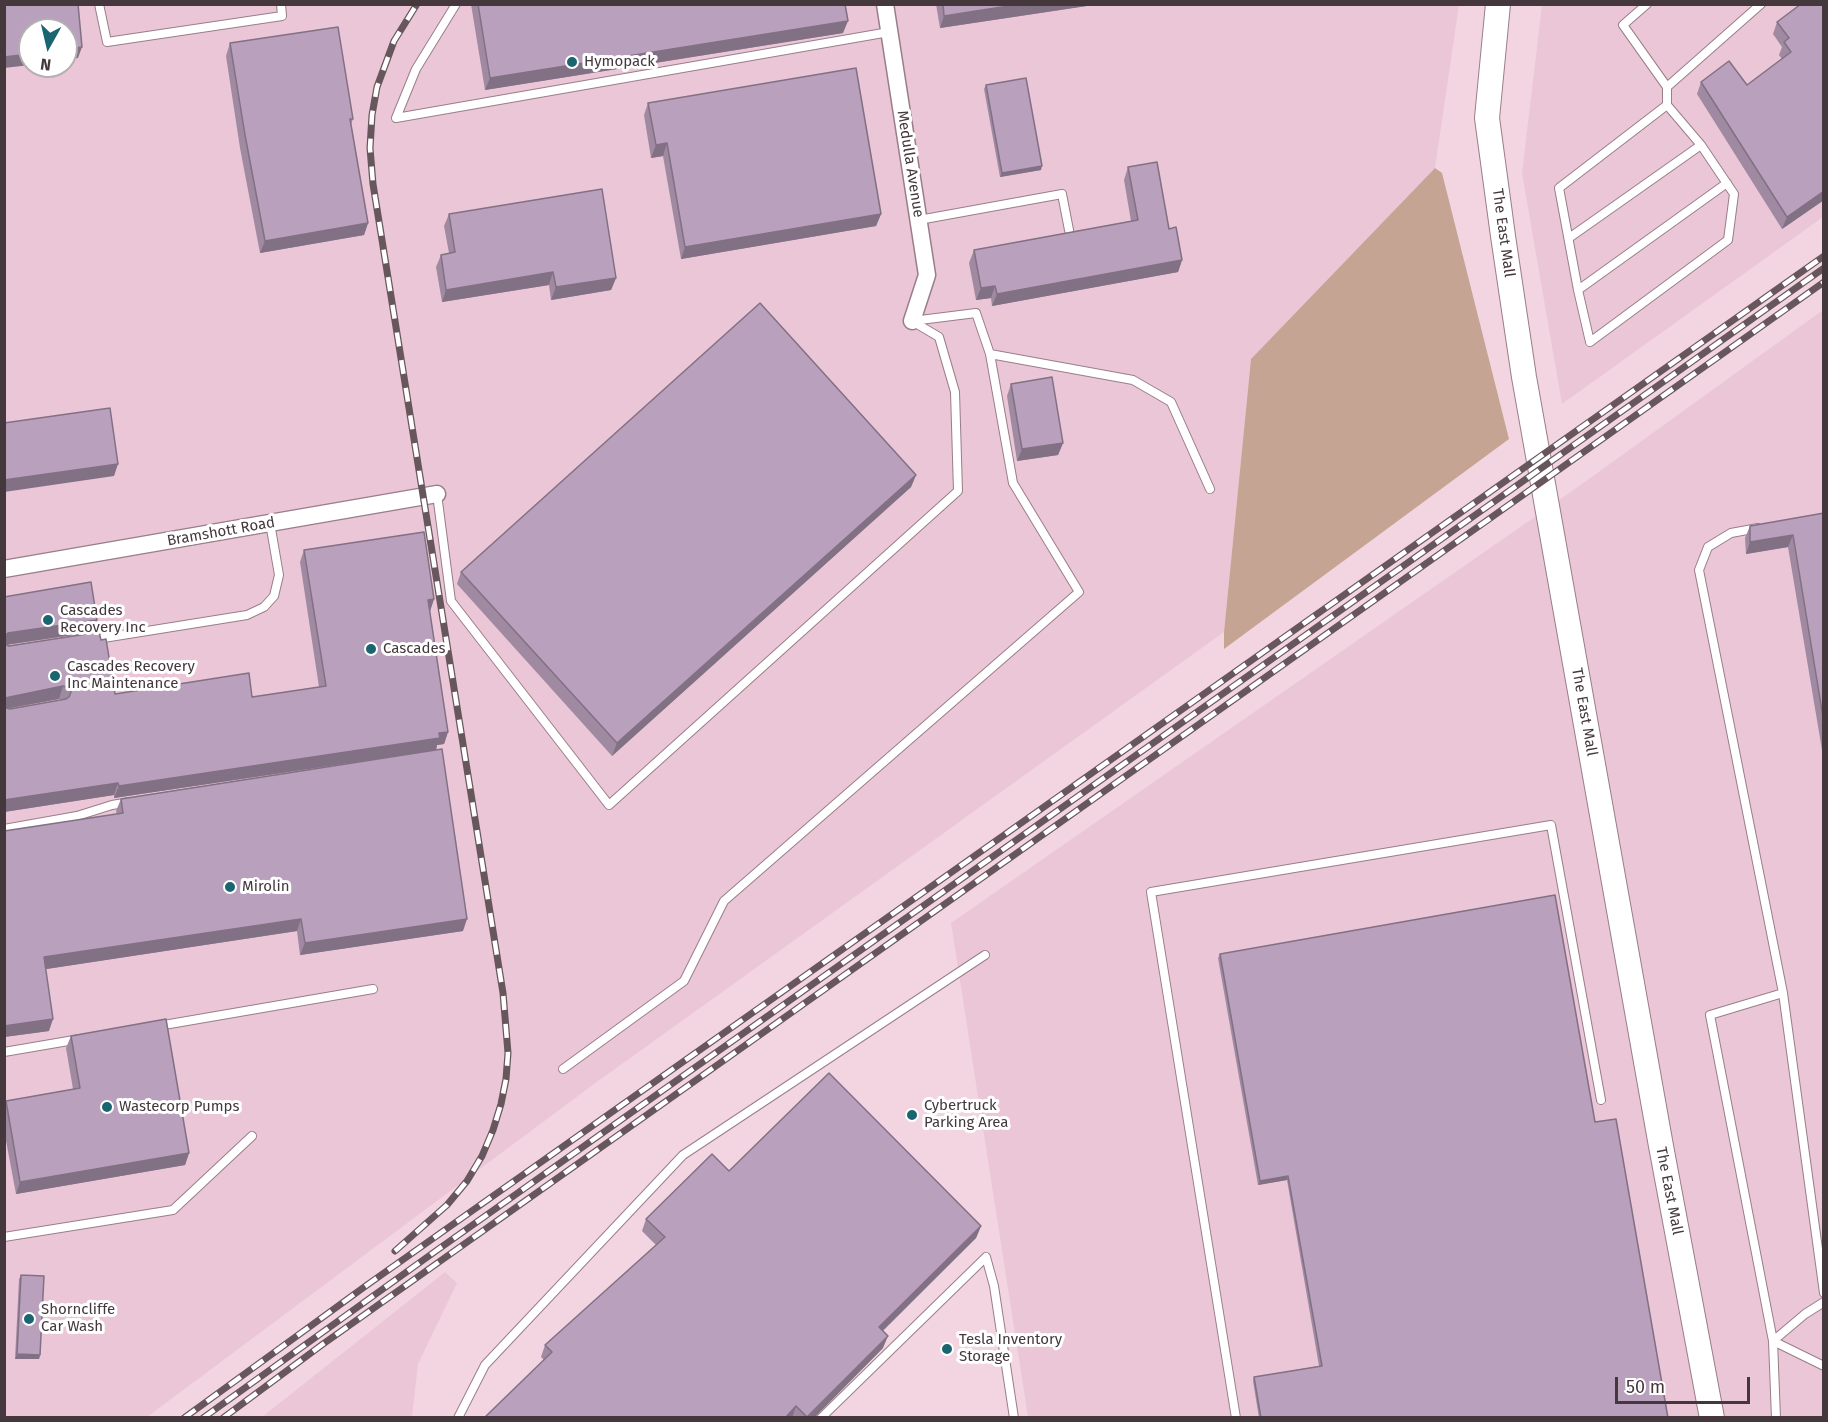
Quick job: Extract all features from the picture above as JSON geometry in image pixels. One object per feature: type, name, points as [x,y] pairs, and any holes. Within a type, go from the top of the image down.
[{"type":"main road","name":"The East Mall","points":[[1498,4],[1487,118],[1524,377],[1712,1418]]},
{"type":"street","name":"Medulla Avenue","points":[[885,4],[927,275],[912,321]]},
{"type":"street","name":"Bramshott Road","points":[[4,568],[436,494]]},
{"type":"lane","points":[[99,4],[107,42],[282,16],[280,4]]},
{"type":"lane","points":[[456,4],[416,69],[396,118],[889,32]]},
{"type":"lane","points":[[1647,4],[1623,25],[1667,87],[1667,105],[1701,145],[1734,194],[1728,240],[1590,342],[1559,188],[1667,105]]},
{"type":"lane","points":[[1667,87],[1761,4]]},
{"type":"lane","points":[[1569,238],[1701,145]]},
{"type":"lane","points":[[1578,290],[1727,183]]},
{"type":"lane","points":[[919,220],[1062,194],[1069,230]]},
{"type":"lane","points":[[563,1069],[684,981],[724,901],[1079,592],[1013,483],[990,354],[976,313],[912,321]]},
{"type":"lane","points":[[436,494],[451,601],[609,805],[958,491],[955,392],[939,337],[912,321]]},
{"type":"lane","points":[[990,354],[1133,380],[1170,402],[1210,489]]},
{"type":"lane","points":[[81,641],[247,615],[264,607],[274,596],[279,575],[270,524]]},
{"type":"lane","points":[[1765,526],[1731,532],[1708,547],[1699,570],[1783,993],[1824,1293]]},
{"type":"lane","points":[[4,829],[77,816],[112,805],[135,801]]},
{"type":"lane","points":[[1236,1418],[1150,892],[1551,825],[1602,1100]]},
{"type":"lane","points":[[458,1418],[485,1365],[683,1155],[985,955]]},
{"type":"lane","points":[[154,1026],[373,989]]},
{"type":"lane","points":[[1776,1418],[1773,1341],[1710,1015],[1783,993]]},
{"type":"lane","points":[[4,1052],[85,1038]]},
{"type":"lane","points":[[4,1237],[173,1210],[252,1136]]},
{"type":"lane","points":[[821,1418],[986,1257],[994,1286],[1014,1418]]},
{"type":"lane","points":[[1773,1341],[1805,1314],[1824,1302]]},
{"type":"lane","points":[[1773,1341],[1824,1366]]},
{"type":"shaded area","points":[[5,5],[1459,5],[1435,168],[1251,359],[1224,632],[594,1084],[147,1417],[5,1418]]},
{"type":"shaded area","points":[[1542,5],[1823,5],[1823,217],[1562,404],[1522,173]]},
{"type":"shaded area","points":[[1435,168],[1442,173],[1509,439],[1224,649],[1251,359]]},
{"type":"shaded area","points":[[1823,310],[1823,1417],[1028,1417],[951,923],[1582,484]]},
{"type":"shaded area","points":[[445,1272],[457,1283],[418,1364],[412,1417],[262,1417]]},
{"type":"building","points":[[4,4],[78,4],[82,47],[78,48],[78,18],[18,18],[18,55],[4,57]]},
{"type":"building","name":"Hymopack","points":[[478,4],[845,4],[848,21],[490,78]]},
{"type":"building","points":[[943,4],[1021,4],[944,16]]},
{"type":"building","points":[[1801,4],[1824,4],[1824,191],[1787,217],[1701,82],[1729,61],[1747,85],[1791,52],[1784,42],[1789,38],[1777,22]]},
{"type":"building","points":[[338,27],[353,119],[350,119],[368,223],[265,241],[230,43]]},
{"type":"building","points":[[856,68],[881,214],[685,247],[667,143],[656,145],[648,103]]},
{"type":"building","points":[[1026,78],[1042,166],[1002,173],[986,85]]},
{"type":"building","points":[[1157,162],[1169,229],[1176,227],[1182,260],[997,294],[995,286],[981,288],[974,250],[1138,220],[1128,167]]},
{"type":"building","points":[[602,189],[616,278],[556,287],[553,272],[446,290],[441,255],[455,252],[449,214]]},
{"type":"building","points":[[760,303],[916,475],[617,743],[461,572]]},
{"type":"building","points":[[1052,377],[1063,443],[1022,449],[1011,384]]},
{"type":"building","points":[[110,408],[118,464],[4,480],[4,423]]},
{"type":"building","points":[[1824,513],[1824,723],[1793,535],[1750,542],[1750,526]]},
{"type":"building","name":"Cascades","points":[[424,532],[434,599],[428,600],[448,732],[439,733],[440,738],[119,786],[118,783],[4,800],[4,707],[10,709],[66,699],[71,692],[69,688],[63,686],[4,699],[4,644],[9,646],[99,632],[101,640],[106,639],[115,694],[249,673],[252,697],[326,686],[304,550]]},
{"type":"building","name":"Cascades Recovery Inc","points":[[91,582],[97,620],[8,633],[4,636],[4,597]]},
{"type":"building","name":"Mirolin","points":[[442,749],[467,919],[305,943],[301,919],[44,957],[53,1019],[4,1026],[4,831],[123,813],[121,799]]},
{"type":"building","points":[[1555,895],[1595,1122],[1616,1119],[1668,1418],[1261,1418],[1254,1377],[1322,1366],[1288,1176],[1260,1181],[1220,954]]},
{"type":"building","name":"Wastecorp Pumps","points":[[166,1019],[189,1153],[20,1182],[6,1101],[80,1088],[71,1036]]},
{"type":"building","points":[[829,1073],[981,1226],[879,1327],[888,1336],[807,1417],[796,1406],[785,1418],[484,1418],[552,1352],[545,1345],[665,1237],[646,1219],[712,1154],[729,1171]]},
{"type":"building","name":"Shorncliffe Car Wash","points":[[21,1275],[44,1276],[40,1355],[17,1354]]},
{"type":"railway","points":[[395,1251],[447,1205],[467,1181],[482,1156],[501,1104],[508,1053],[503,993],[373,184],[370,148],[377,87],[394,41],[417,4]]},
{"type":"railway","points":[[184,1418],[367,1285],[1824,256]]},
{"type":"railway","points":[[203,1418],[1824,268]]},
{"type":"railway","points":[[223,1418],[323,1344],[1824,282]]},
{"type":"place","name":"Hymopack","points":[[572,62]]},
{"type":"place","name":"Cascades Recovery Inc","points":[[48,620]]},
{"type":"place","name":"Cascades","points":[[371,649]]},
{"type":"place","name":"Cascades Recovery Inc Maintenance","points":[[55,676]]},
{"type":"place","name":"Mirolin","points":[[230,887]]},
{"type":"place","name":"Wastecorp Pumps","points":[[107,1107]]},
{"type":"place","name":"Cybertruck Parking Area","points":[[912,1115]]},
{"type":"place","name":"Shorncliffe Car Wash","points":[[29,1319]]},
{"type":"place","name":"Tesla Inventory Storage","points":[[947,1349]]}]
